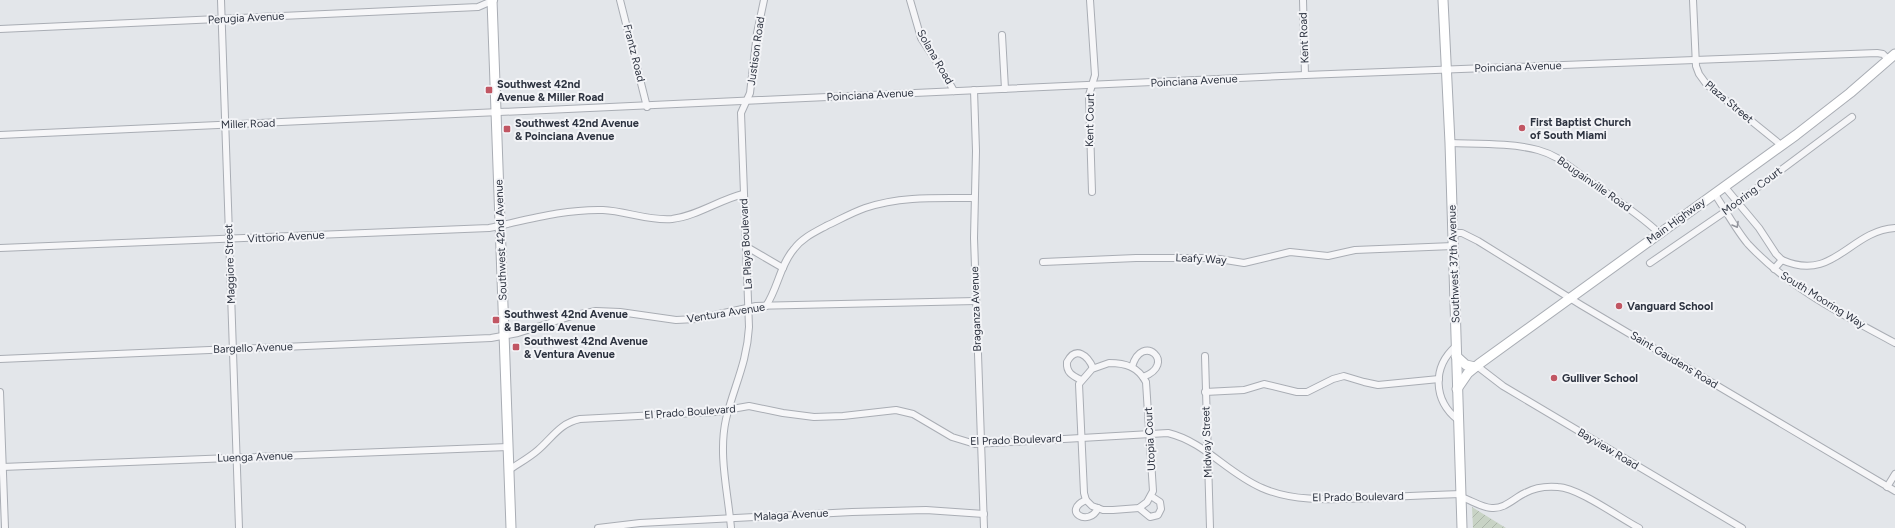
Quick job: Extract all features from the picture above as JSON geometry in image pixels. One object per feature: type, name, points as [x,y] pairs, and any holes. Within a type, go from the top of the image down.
[{"type":"main road","name":"Southwest 42nd Avenue","points":[[493,0],[511,528]]},
{"type":"main road","name":"Southwest 37th Avenue","points":[[1443,0],[1450,143],[1462,528]]},
{"type":"main road","name":"Main Highway","points":[[1457,389],[1466,376],[1476,366],[1781,145],[1850,93],[1892,57]]},
{"type":"main road","points":[[1456,356],[1466,365],[1476,366]]},
{"type":"street","name":"Maggiore Street","points":[[221,0],[240,528]]},
{"type":"street","name":"Perugia Avenue","points":[[0,29],[478,7],[493,0]]},
{"type":"street","name":"Frantz Road","points":[[620,0],[647,107]]},
{"type":"street","name":"Justison Road","points":[[746,101],[752,81],[757,33],[764,0]]},
{"type":"street","name":"Solana Road","points":[[910,0],[914,19],[921,38],[945,74],[954,91]]},
{"type":"street","name":"Kent Court","points":[[1090,0],[1095,75],[1089,95],[1092,192]]},
{"type":"street","name":"Kent Road","points":[[1303,0],[1305,75]]},
{"type":"street","name":"Plaza Street","points":[[1693,0],[1697,71],[1707,85],[1781,145]]},
{"type":"street","points":[[1002,35],[1005,89]]},
{"type":"street","name":"Poinciana Avenue","points":[[497,113],[1446,69],[1877,53],[1892,57]]},
{"type":"street","name":"Braganza Avenue","points":[[974,90],[976,151],[974,198],[976,301],[984,528]]},
{"type":"street","name":"La Playa Boulevard","points":[[730,528],[723,458],[725,430],[729,410],[742,371],[747,350],[749,307],[741,113],[746,101]]},
{"type":"street","name":"Miller Road","points":[[0,135],[497,113]]},
{"type":"street","name":"Mooring Court","points":[[1650,263],[1726,211],[1852,117]]},
{"type":"street","name":"Bougainville Road","points":[[1450,143],[1529,149],[1554,156],[1564,161],[1660,233]]},
{"type":"street","name":"South Mooring Way","points":[[1724,186],[1759,228],[1776,254],[1782,260]]},
{"type":"street","name":"South Mooring Way","points":[[1714,193],[1748,244],[1774,269],[1820,301],[1895,343]]},
{"type":"street","name":"Vittorio Avenue","points":[[0,248],[481,228],[500,226],[551,214],[580,210],[629,212],[646,218],[670,219],[695,213],[727,199],[744,194]]},
{"type":"street","points":[[766,306],[772,296],[783,268],[794,248],[804,239],[837,220],[866,208],[904,200],[974,198]]},
{"type":"street","points":[[1774,269],[1782,260],[1801,266],[1821,264],[1832,260],[1870,235],[1881,230],[1895,228]]},
{"type":"street","name":"Saint Gaudens Road","points":[[1453,233],[1462,233],[1478,241],[1570,298],[1895,491]]},
{"type":"street","name":"Leafy Way","points":[[1043,262],[1136,258],[1213,258],[1244,263],[1290,252],[1328,256],[1355,250],[1453,246]]},
{"type":"street","points":[[746,247],[783,268]]},
{"type":"street","name":"Ventura Avenue","points":[[505,336],[591,312],[620,312],[676,320],[696,319],[749,307],[976,301]]},
{"type":"street","name":"Bargello Avenue","points":[[0,359],[483,339],[505,336]]},
{"type":"street","points":[[1456,346],[1443,361],[1439,379],[1440,391],[1444,405],[1458,420]]},
{"type":"street","points":[[1132,367],[1136,356],[1140,352],[1146,351],[1154,354],[1158,362],[1156,369],[1152,373],[1143,377],[1132,367],[1109,363],[1093,368],[1081,380],[1079,387],[1081,438],[1084,493],[1086,500],[1092,506],[1107,510],[1139,508],[1151,496],[1160,502],[1161,509],[1158,514],[1150,517],[1139,508]]},
{"type":"street","points":[[1081,380],[1068,372],[1067,362],[1071,357],[1077,354],[1084,355],[1090,360],[1093,368]]},
{"type":"street","name":"Midway Street","points":[[1204,356],[1210,528]]},
{"type":"street","name":"Bayview Road","points":[[1476,366],[1503,386],[1742,528]]},
{"type":"street","points":[[1205,392],[1244,390],[1264,384],[1297,392],[1308,392],[1334,379],[1344,376],[1378,385],[1439,379]]},
{"type":"street","name":"Utopia Court","points":[[1143,377],[1146,382],[1147,390],[1153,488],[1151,496]]},
{"type":"street","points":[[0,392],[5,528]]},
{"type":"street","name":"El Prado Boulevard","points":[[509,470],[537,451],[562,427],[576,420],[729,410],[749,406],[792,415],[821,417],[896,410],[918,416],[944,433],[961,441],[975,444],[1168,433],[1196,443],[1238,475],[1254,484],[1269,491],[1287,495],[1328,499],[1461,496]]},
{"type":"street","name":"Luenga Avenue","points":[[2,467],[508,446]]},
{"type":"street","points":[[1888,487],[1895,474]]},
{"type":"street","points":[[1461,496],[1486,507],[1495,508],[1507,504],[1529,491],[1547,487],[1562,487],[1578,493],[1639,528]]},
{"type":"street","points":[[1086,500],[1078,504],[1076,509],[1076,514],[1080,520],[1087,522],[1091,520],[1096,515],[1098,508]]},
{"type":"street","name":"Malaga Avenue","points":[[598,528],[640,523],[920,510],[984,514]]},
{"type":"green space","points":[[1472,507],[1506,528],[1473,528]]},
{"type":"place","name":"Southwest 42nd Avenue & Miller Road","points":[[489,90]]},
{"type":"place","name":"First Baptist Church of South Miami","points":[[1522,128]]},
{"type":"place","name":"Southwest 42nd Avenue & Poinciana Avenue","points":[[507,129]]},
{"type":"place","name":"Vanguard School","points":[[1619,306]]},
{"type":"place","name":"Southwest 42nd Avenue & Bargello Avenue","points":[[496,320]]},
{"type":"place","name":"Southwest 42nd Avenue & Ventura Avenue","points":[[516,347]]},
{"type":"place","name":"Gulliver School","points":[[1554,378]]}]
